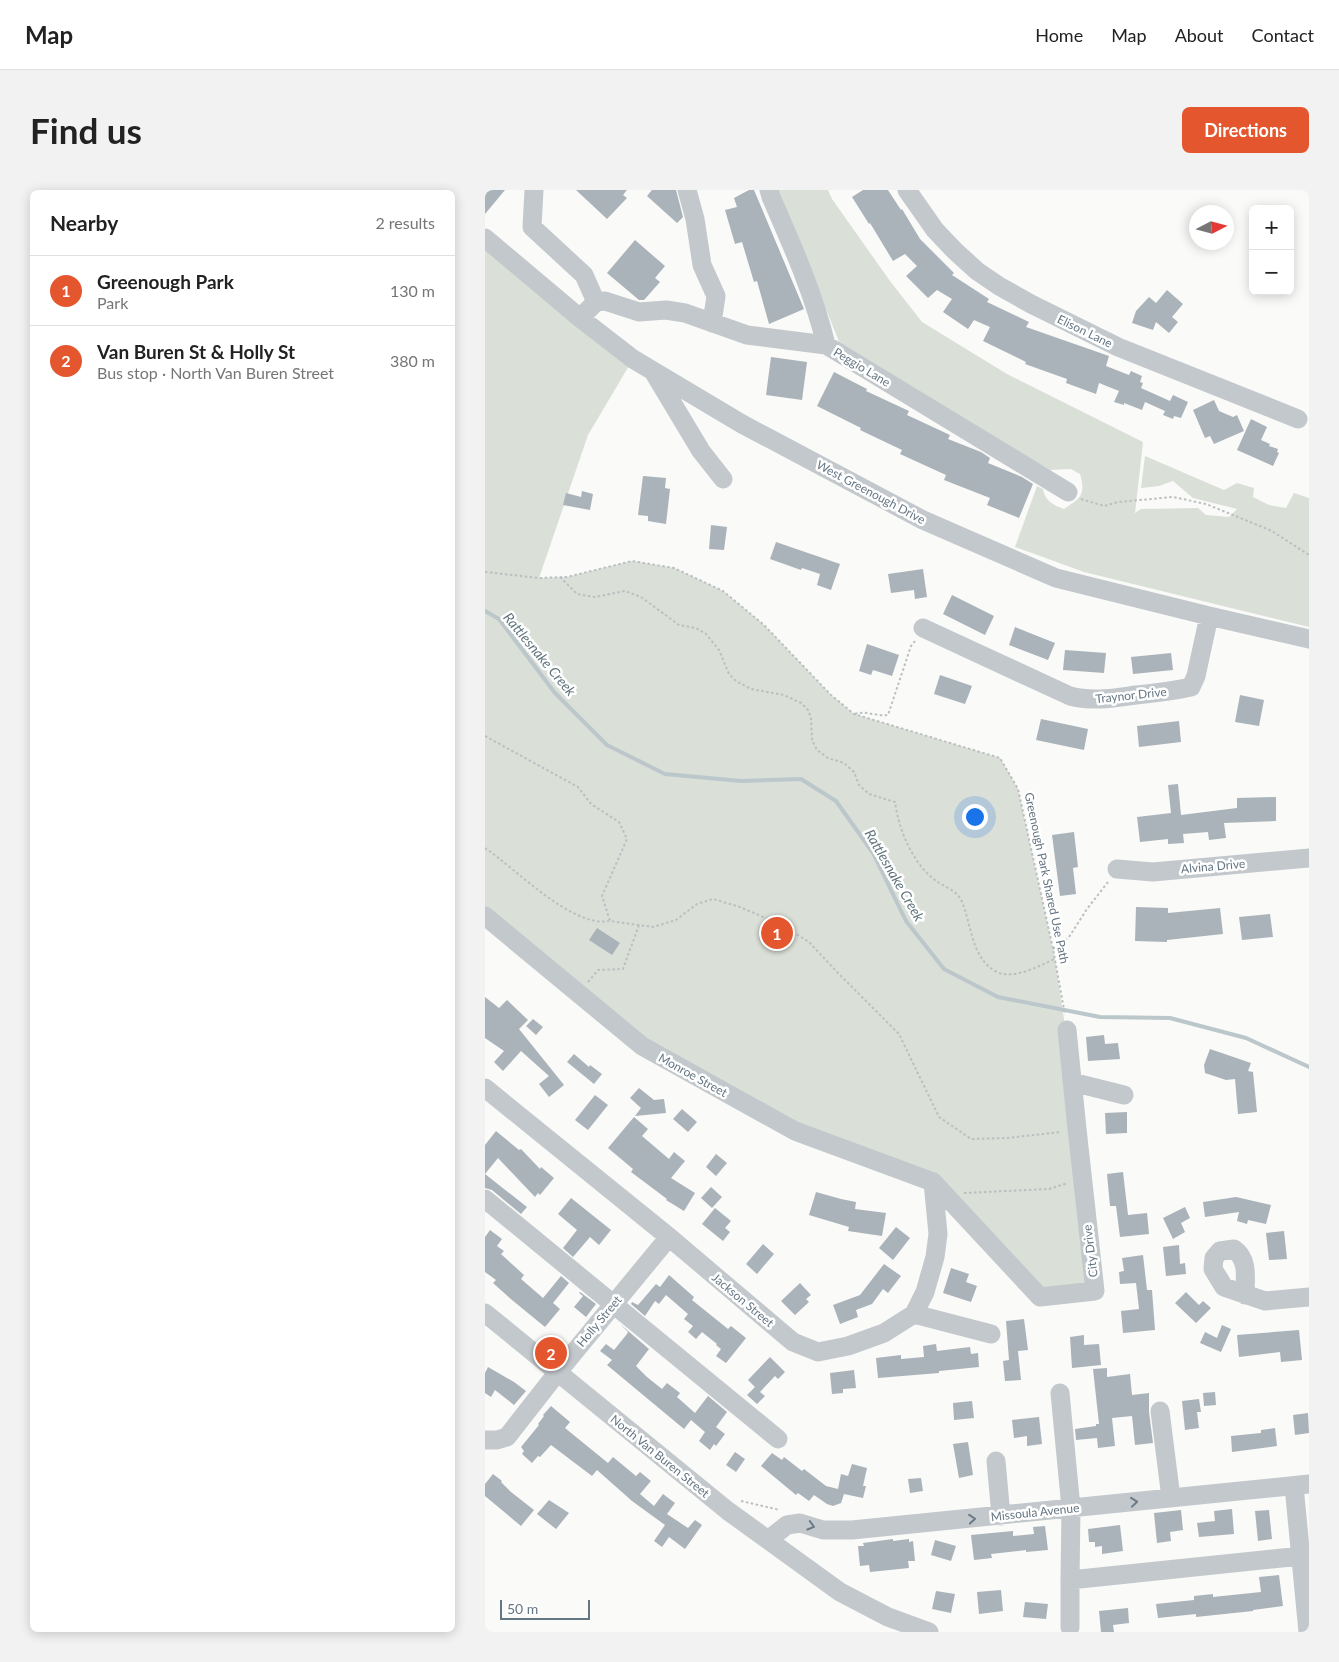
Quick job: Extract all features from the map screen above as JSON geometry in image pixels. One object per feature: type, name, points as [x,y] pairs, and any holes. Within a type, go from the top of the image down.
[{"type":"street","points":[[534,190],[532,227],[584,274],[596,302],[580,318]]},
{"type":"street","points":[[687,190],[695,219],[702,265],[716,296],[712,324]]},
{"type":"street","points":[[769,190],[805,278],[820,320],[825,345]]},
{"type":"street","name":"Elison Lane","points":[[907,190],[935,230],[955,251],[977,271],[1023,300],[1118,347],[1298,419]]},
{"type":"street","name":"West Greenough Drive","points":[[485,238],[580,318],[633,359],[742,424],[923,520],[1056,578],[1309,639]]},
{"type":"street","name":"Peggio Lane","points":[[596,302],[611,302],[639,312],[666,310],[685,313],[747,335],[825,345],[1073,495]]},
{"type":"street","points":[[653,370],[701,451],[723,480]]},
{"type":"street","name":"Traynor Drive","points":[[923,628],[1070,696],[1082,700],[1096,700],[1174,691],[1191,687],[1196,676],[1209,616]]},
{"type":"street","name":"Alvina Drive","points":[[1117,869],[1153,872],[1309,858]]},
{"type":"street","name":"Monroe Street","points":[[485,916],[642,1046],[795,1131],[939,1188]]},
{"type":"street","name":"City Drive","points":[[939,1188],[1040,1297],[1095,1291],[1067,1030]]},
{"type":"street","points":[[1072,1082],[1124,1095]]},
{"type":"street","name":"Jackson Street","points":[[485,1088],[669,1237],[793,1342],[818,1352],[848,1346],[884,1333],[914,1314]]},
{"type":"street","points":[[939,1188],[936,1250],[925,1292],[914,1314],[991,1334]]},
{"type":"street","points":[[485,1199],[778,1439]]},
{"type":"street","name":"Holly Street","points":[[485,1440],[497,1440],[507,1437],[557,1372],[669,1237]]},
{"type":"street","points":[[1245,1295],[1265,1301],[1309,1297]]},
{"type":"street","name":"North Van Buren Street","points":[[485,1313],[728,1511],[840,1592],[888,1617],[929,1632]]},
{"type":"street","points":[[1060,1393],[1071,1508],[1069,1627]]},
{"type":"street","points":[[1160,1411],[1171,1498]]},
{"type":"street","points":[[996,1461],[1001,1516]]},
{"type":"street","points":[[1301,1485],[1301,1556],[1308,1632]]},
{"type":"street","name":"Missoula Avenue","points":[[768,1540],[787,1525],[800,1523],[834,1531],[1301,1485]]},
{"type":"street","points":[[1070,1580],[1301,1556]]},
{"type":"path","points":[[1073,495],[1087,502],[1104,506],[1118,502],[1173,497],[1207,504],[1272,531],[1309,555]]},
{"type":"path","name":"Greenough Park Shared Use Path","points":[[485,572],[539,578],[567,577],[632,561],[674,568],[723,591],[765,625],[831,695],[854,714],[1000,758],[1019,789],[1061,985],[1067,1030]]},
{"type":"path","points":[[560,577],[577,594],[595,596],[625,591],[641,597],[679,625],[696,628],[705,634],[719,650],[729,674],[736,681],[751,689],[784,695],[801,703],[809,710],[812,740],[817,750],[828,758],[844,764],[854,772],[859,785],[869,794],[895,802],[901,831],[918,861],[935,880],[962,900],[971,934],[988,966],[999,973],[1015,973],[1029,971],[1055,959]]},
{"type":"path","points":[[854,714],[861,712],[882,716],[889,715],[911,646],[923,628]]},
{"type":"path","points":[[485,736],[578,787],[591,804],[619,822],[627,839],[602,896],[610,921]]},
{"type":"path","points":[[485,848],[499,857],[547,898],[576,914],[601,923],[610,921],[653,927],[676,920],[697,904],[713,899],[740,907],[782,925],[809,942],[899,1034],[939,1116],[971,1138],[1007,1138],[1077,1129]]},
{"type":"path","points":[[1053,949],[1069,937],[1117,869]]},
{"type":"path","points":[[579,994],[598,970],[623,969],[639,925]]},
{"type":"path","points":[[939,1188],[1049,1189],[1068,1184],[1081,1174]]},
{"type":"shaded area","points":[[778,190],[828,190],[832,199],[890,281],[922,322],[1007,374],[1143,442],[1135,513],[1141,509],[1198,508],[1206,515],[1229,517],[1237,509],[1193,498],[1173,481],[1159,486],[1141,488],[1145,456],[1224,490],[1237,483],[1254,488],[1253,497],[1269,505],[1286,508],[1294,493],[1309,498],[1309,627],[1084,572],[1015,547],[1037,486],[1043,489],[1050,502],[1064,509],[1075,502],[1081,495],[1082,481],[1080,474],[1071,469],[1050,470],[842,349]]},
{"type":"shaded area","points":[[485,238],[633,359],[588,435],[539,578],[567,577],[632,561],[674,568],[723,591],[764,625],[831,695],[854,714],[1000,758],[1018,789],[1055,959],[1065,1026],[1095,1291],[1040,1297],[933,1182],[795,1131],[642,1046],[485,916]]},
{"type":"building","points":[[485,190],[505,190],[485,214]]},
{"type":"building","points":[[576,190],[627,190],[623,195],[627,198],[607,219]]},
{"type":"building","points":[[652,190],[676,190],[683,217],[677,223],[647,196]]},
{"type":"building","points":[[749,190],[754,190],[804,309],[769,324],[757,281],[754,282],[742,242],[735,244],[725,210],[737,207],[734,198]]},
{"type":"building","points":[[863,190],[888,190],[920,239],[954,273],[952,275],[989,299],[987,302],[1029,322],[1026,327],[1109,356],[1106,366],[1129,375],[1131,371],[1142,376],[1140,382],[1143,383],[1141,388],[1170,401],[1173,395],[1188,402],[1181,418],[1174,416],[1173,419],[1163,415],[1165,411],[1145,402],[1142,410],[1124,403],[1124,405],[1114,402],[1119,391],[1099,383],[1096,394],[1066,383],[1067,379],[1025,364],[1026,362],[983,341],[990,327],[974,320],[968,329],[943,312],[952,299],[937,290],[928,298],[906,276],[917,266],[905,254],[893,261],[852,197]]},
{"type":"building","points":[[635,240],[665,266],[655,278],[660,282],[644,300],[639,300],[607,273]]},
{"type":"building","points":[[1167,290],[1183,304],[1172,317],[1178,322],[1169,333],[1156,322],[1153,330],[1132,323],[1136,311],[1149,297],[1156,303]]},
{"type":"building","points":[[771,357],[807,362],[802,400],[766,395]]},
{"type":"building","points":[[834,372],[867,389],[866,391],[909,411],[907,415],[950,435],[948,439],[981,452],[990,458],[988,463],[1022,477],[1033,484],[1019,518],[987,505],[990,498],[944,480],[946,475],[900,454],[902,450],[860,430],[861,428],[817,406]]},
{"type":"building","points":[[1214,400],[1219,411],[1233,417],[1237,415],[1244,431],[1214,444],[1210,436],[1205,438],[1193,410]]},
{"type":"building","points":[[1251,419],[1267,427],[1261,440],[1270,444],[1269,446],[1278,449],[1277,452],[1279,453],[1273,466],[1237,450]]},
{"type":"building","points":[[643,476],[666,478],[665,488],[670,489],[666,524],[648,521],[648,516],[638,515]]},
{"type":"building","points":[[582,491],[593,494],[590,510],[563,505],[566,493],[581,497]]},
{"type":"building","points":[[711,525],[727,527],[724,550],[709,549]]},
{"type":"building","points":[[776,542],[840,564],[831,590],[817,585],[820,574],[802,568],[801,570],[770,559]]},
{"type":"building","points":[[923,569],[927,597],[915,599],[914,590],[891,593],[888,574]]},
{"type":"building","points":[[952,595],[994,616],[985,635],[943,614]]},
{"type":"building","points":[[1015,627],[1055,643],[1048,660],[1009,645]]},
{"type":"building","points":[[867,644],[899,655],[892,676],[873,670],[871,675],[859,671]]},
{"type":"building","points":[[1065,650],[1106,653],[1104,673],[1063,670]]},
{"type":"building","points":[[1171,653],[1173,670],[1133,674],[1131,657]]},
{"type":"building","points":[[940,675],[972,686],[965,704],[934,694]]},
{"type":"building","points":[[1240,695],[1264,700],[1259,726],[1235,722]]},
{"type":"building","points":[[1041,719],[1088,729],[1084,750],[1036,740]]},
{"type":"building","points":[[1179,721],[1181,742],[1139,747],[1137,726]]},
{"type":"building","points":[[1178,784],[1181,815],[1237,808],[1237,798],[1276,797],[1276,821],[1224,823],[1226,838],[1209,840],[1208,832],[1183,834],[1184,843],[1168,844],[1168,839],[1140,842],[1137,817],[1171,813],[1168,785]]},
{"type":"building","points":[[1074,832],[1078,867],[1073,868],[1076,894],[1060,896],[1052,835]]},
{"type":"building","points":[[1136,907],[1168,908],[1168,913],[1220,908],[1223,934],[1167,940],[1167,942],[1135,941]]},
{"type":"building","points":[[1270,914],[1273,937],[1242,940],[1239,917]]},
{"type":"building","points":[[597,928],[620,943],[612,955],[589,940]]},
{"type":"building","points":[[485,997],[499,1008],[507,1000],[528,1020],[519,1029],[564,1085],[549,1097],[539,1084],[549,1076],[521,1051],[503,1071],[494,1062],[504,1051],[485,1038]]},
{"type":"building","points":[[533,1019],[543,1027],[536,1035],[526,1026]]},
{"type":"building","points":[[1104,1035],[1105,1044],[1118,1043],[1120,1059],[1088,1061],[1086,1037]]},
{"type":"building","points":[[1210,1049],[1251,1063],[1248,1071],[1253,1072],[1257,1112],[1238,1114],[1235,1079],[1226,1080],[1205,1073],[1204,1065]]},
{"type":"building","points":[[574,1054],[589,1067],[590,1065],[602,1074],[594,1084],[567,1062]]},
{"type":"building","points":[[639,1088],[654,1100],[664,1099],[666,1113],[635,1116],[641,1108],[630,1098]]},
{"type":"building","points":[[595,1095],[608,1105],[588,1130],[575,1120]]},
{"type":"building","points":[[682,1109],[697,1122],[688,1132],[673,1119]]},
{"type":"building","points":[[1127,1112],[1127,1133],[1106,1134],[1105,1113]]},
{"type":"building","points":[[634,1117],[648,1129],[642,1136],[669,1159],[674,1152],[685,1161],[671,1178],[695,1193],[684,1211],[666,1200],[631,1172],[633,1169],[608,1148]]},
{"type":"building","points":[[496,1131],[519,1150],[521,1149],[540,1169],[541,1167],[554,1178],[540,1195],[538,1193],[535,1197],[498,1158],[485,1174],[485,1145]]},
{"type":"building","points":[[716,1154],[727,1163],[716,1176],[706,1167]]},
{"type":"building","points":[[1123,1172],[1128,1215],[1147,1213],[1149,1234],[1120,1237],[1116,1206],[1110,1206],[1107,1174]]},
{"type":"building","points":[[485,1174],[527,1207],[521,1214],[492,1190],[485,1188]]},
{"type":"building","points":[[711,1187],[722,1197],[712,1208],[701,1198]]},
{"type":"building","points":[[816,1192],[856,1202],[855,1209],[886,1213],[882,1236],[848,1231],[849,1227],[809,1215]]},
{"type":"building","points":[[1236,1197],[1271,1205],[1266,1224],[1248,1220],[1247,1224],[1237,1221],[1239,1212],[1205,1217],[1203,1202]]},
{"type":"building","points":[[571,1198],[611,1230],[599,1245],[590,1237],[573,1257],[563,1248],[577,1230],[558,1214]]},
{"type":"building","points":[[1185,1207],[1190,1218],[1181,1223],[1185,1232],[1173,1239],[1163,1218]]},
{"type":"building","points":[[715,1208],[731,1221],[725,1228],[730,1232],[723,1241],[702,1224]]},
{"type":"building","points":[[896,1227],[910,1238],[893,1260],[879,1248]]},
{"type":"building","points":[[490,1230],[502,1239],[497,1246],[504,1251],[501,1254],[524,1275],[521,1279],[543,1298],[561,1276],[569,1283],[553,1303],[560,1309],[545,1327],[493,1283],[496,1280],[485,1272],[485,1237]]},
{"type":"building","points":[[1284,1231],[1287,1259],[1269,1260],[1266,1233]]},
{"type":"building","points":[[763,1244],[774,1254],[757,1274],[746,1264]]},
{"type":"building","points":[[1179,1245],[1180,1264],[1185,1263],[1186,1274],[1166,1276],[1163,1247]]},
{"type":"building","points":[[1143,1255],[1147,1290],[1152,1290],[1155,1330],[1123,1333],[1121,1311],[1139,1309],[1136,1283],[1120,1284],[1119,1272],[1124,1271],[1122,1258]]},
{"type":"building","points":[[884,1264],[901,1276],[888,1293],[883,1289],[872,1304],[856,1310],[858,1317],[840,1324],[833,1305],[860,1295]]},
{"type":"building","points":[[951,1268],[969,1274],[966,1282],[977,1286],[971,1302],[943,1293]]},
{"type":"building","points":[[669,1275],[694,1297],[692,1300],[728,1329],[731,1326],[746,1338],[726,1363],[716,1356],[721,1349],[717,1344],[702,1332],[696,1339],[688,1332],[693,1326],[684,1319],[688,1314],[666,1295],[659,1304],[655,1301],[645,1316],[631,1304],[632,1302],[638,1305],[656,1284],[660,1287]]},
{"type":"building","points":[[800,1283],[811,1295],[806,1299],[809,1302],[795,1315],[781,1301]]},
{"type":"building","points":[[580,1292],[596,1304],[586,1317],[574,1307],[583,1296]]},
{"type":"building","points":[[1186,1292],[1199,1305],[1203,1301],[1211,1308],[1196,1323],[1175,1303]]},
{"type":"building","points":[[1024,1319],[1028,1350],[1018,1351],[1021,1380],[1005,1381],[1003,1361],[1009,1360],[1006,1321]]},
{"type":"building","points":[[620,1324],[649,1349],[636,1366],[647,1377],[662,1389],[667,1383],[680,1393],[677,1397],[695,1413],[708,1396],[727,1412],[716,1427],[725,1434],[716,1446],[714,1444],[710,1450],[699,1441],[705,1432],[691,1420],[684,1429],[607,1365],[612,1360],[600,1351],[606,1344],[614,1350],[627,1334],[628,1332]]},
{"type":"building","points":[[1222,1325],[1231,1329],[1221,1352],[1200,1343],[1205,1332],[1217,1338]]},
{"type":"building","points":[[1299,1330],[1302,1360],[1281,1362],[1280,1352],[1239,1357],[1237,1335]]},
{"type":"building","points":[[1084,1335],[1084,1345],[1099,1344],[1101,1365],[1072,1368],[1070,1337]]},
{"type":"building","points":[[936,1344],[937,1351],[970,1347],[971,1354],[978,1353],[979,1367],[939,1371],[939,1373],[878,1378],[876,1358],[901,1355],[901,1359],[924,1357],[923,1346]]},
{"type":"building","points":[[770,1357],[785,1372],[778,1379],[775,1376],[760,1392],[765,1396],[757,1404],[747,1395],[755,1387],[748,1380]]},
{"type":"building","points":[[488,1367],[526,1391],[514,1405],[495,1390],[491,1397],[485,1393],[485,1373]]},
{"type":"building","points":[[1107,1368],[1107,1377],[1130,1374],[1132,1395],[1149,1393],[1149,1412],[1153,1443],[1135,1445],[1132,1416],[1112,1418],[1115,1446],[1098,1448],[1097,1438],[1076,1440],[1075,1429],[1099,1424],[1093,1369]]},
{"type":"building","points":[[854,1370],[856,1388],[843,1389],[843,1393],[832,1394],[830,1373]]},
{"type":"building","points":[[1215,1392],[1216,1405],[1204,1406],[1203,1393]]},
{"type":"building","points":[[1199,1399],[1201,1412],[1197,1412],[1199,1428],[1185,1430],[1182,1401]]},
{"type":"building","points":[[972,1401],[974,1418],[954,1420],[953,1403]]},
{"type":"building","points":[[551,1406],[570,1422],[565,1428],[608,1463],[613,1457],[636,1476],[640,1472],[651,1481],[640,1494],[654,1506],[663,1494],[675,1503],[667,1514],[688,1528],[695,1520],[702,1525],[685,1549],[669,1537],[662,1547],[654,1541],[665,1525],[632,1501],[597,1470],[592,1476],[551,1445],[532,1463],[522,1454],[524,1451],[521,1447],[539,1425],[543,1415]]},
{"type":"building","points":[[1308,1413],[1309,1433],[1295,1435],[1293,1415]]},
{"type":"building","points":[[1039,1417],[1042,1444],[1027,1446],[1027,1436],[1014,1438],[1012,1420]]},
{"type":"building","points":[[1275,1428],[1277,1446],[1232,1452],[1231,1436],[1261,1433],[1261,1430]]},
{"type":"building","points":[[968,1442],[973,1475],[959,1478],[953,1444]]},
{"type":"building","points":[[735,1452],[745,1459],[736,1472],[726,1465]]},
{"type":"building","points":[[772,1453],[782,1460],[784,1457],[802,1471],[804,1469],[826,1486],[838,1489],[841,1474],[848,1476],[852,1464],[867,1468],[863,1486],[866,1486],[863,1498],[844,1494],[841,1503],[833,1506],[814,1495],[809,1501],[798,1493],[796,1495],[761,1466]]},
{"type":"building","points":[[493,1474],[511,1492],[534,1510],[521,1526],[485,1496],[485,1484]]},
{"type":"building","points":[[921,1478],[923,1491],[910,1493],[908,1479]]},
{"type":"building","points":[[549,1500],[569,1513],[556,1529],[537,1514]]},
{"type":"building","points":[[1232,1509],[1234,1534],[1199,1537],[1197,1523],[1215,1521],[1214,1511]]},
{"type":"building","points":[[1181,1510],[1183,1530],[1170,1532],[1171,1541],[1157,1543],[1154,1513]]},
{"type":"building","points":[[1269,1510],[1272,1539],[1258,1541],[1255,1511]]},
{"type":"building","points":[[1120,1525],[1123,1551],[1102,1554],[1102,1546],[1095,1547],[1095,1542],[1089,1542],[1088,1529]]},
{"type":"building","points":[[1045,1526],[1048,1550],[1026,1552],[1026,1550],[991,1554],[992,1558],[974,1560],[971,1535],[1013,1531],[1013,1536],[1034,1534],[1033,1527]]},
{"type":"building","points":[[893,1539],[893,1541],[909,1539],[909,1542],[913,1541],[915,1561],[908,1561],[909,1568],[870,1572],[869,1565],[860,1566],[858,1546],[864,1546],[863,1543]]},
{"type":"building","points":[[935,1540],[956,1546],[951,1561],[931,1555]]},
{"type":"building","points":[[1279,1575],[1283,1606],[1196,1617],[1196,1614],[1158,1618],[1156,1604],[1194,1600],[1194,1596],[1213,1594],[1213,1597],[1261,1592],[1259,1577]]},
{"type":"building","points":[[1001,1590],[1003,1611],[979,1614],[977,1592]]},
{"type":"building","points":[[936,1591],[955,1594],[951,1613],[932,1609]]},
{"type":"building","points":[[1025,1602],[1048,1604],[1046,1619],[1023,1617]]},
{"type":"building","points":[[1128,1608],[1129,1623],[1113,1625],[1114,1632],[1101,1632],[1099,1611]]},
{"type":"waterway","name":"Rattlesnake Creek","points":[[485,611],[499,619],[555,693],[607,745],[665,774],[741,781],[801,779],[836,801],[873,853],[906,921],[944,969],[998,997],[1100,1017],[1170,1018],[1246,1038],[1309,1067]]},
{"type":"place","name":"Greenough Park","points":[[777,933]]},
{"type":"place","name":"Van Buren St & Holly St","points":[[551,1353]]}]
